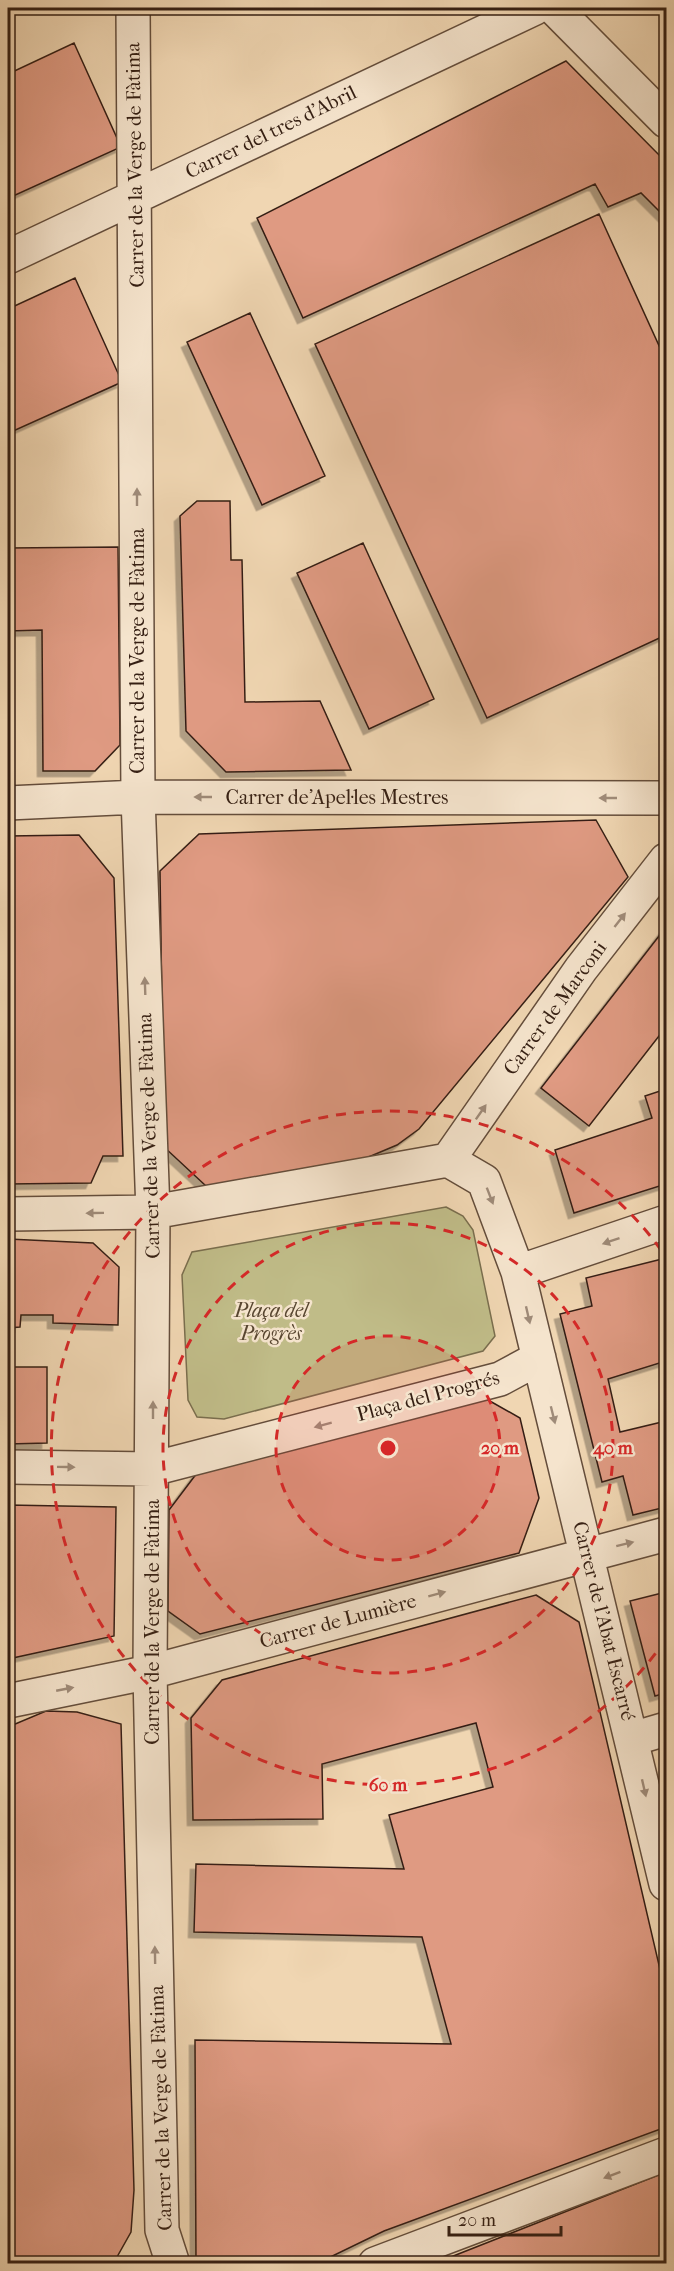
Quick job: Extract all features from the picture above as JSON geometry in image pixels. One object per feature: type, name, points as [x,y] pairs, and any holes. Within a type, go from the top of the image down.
[{"type":"street","name":"Carrer de la Verge de Fàtima","points":[[133,8],[136,197],[138,797],[153,1212],[150,1672],[162,2230],[173,2264]]},
{"type":"street","name":"Carrer del tres d'Abril","points":[[8,257],[535,8]]},
{"type":"street","points":[[554,8],[666,121]]},
{"type":"street","name":"Carrer de'Apel·les Mestres","points":[[8,803],[138,797],[666,798]]},
{"type":"street","name":"Carrer de Marconi","points":[[448,1160],[581,969],[666,860]]},
{"type":"street","points":[[8,1214],[153,1212],[448,1160],[484,1181],[518,1272],[539,1358]]},
{"type":"street","points":[[518,1272],[666,1222]]},
{"type":"street","name":"Plaça del Progrés","points":[[8,1467],[153,1469],[500,1379],[539,1358]]},
{"type":"street","name":"Carrer de l'Abat Escarré","points":[[539,1358],[588,1553],[666,1884]]},
{"type":"street","name":"Carrer de Lumière","points":[[8,1701],[150,1672],[666,1534]]},
{"type":"street","points":[[632,1739],[666,1729]]},
{"type":"street","points":[[375,2264],[666,2154]]},
{"type":"green space","name":"Plaça del Progrès","points":[[446,1207],[463,1216],[473,1230],[495,1336],[483,1351],[224,1419],[197,1417],[188,1400],[182,1275],[192,1252]]},
{"type":"building","points":[[74,43],[121,147],[11,197],[8,190],[8,74]]},
{"type":"building","points":[[566,61],[666,162],[666,218],[641,193],[608,207],[595,184],[303,318],[257,218]]},
{"type":"building","points":[[599,214],[666,361],[666,635],[487,718],[315,344]]},
{"type":"building","points":[[75,278],[122,382],[11,432],[8,424],[8,309]]},
{"type":"building","points":[[250,313],[325,476],[262,505],[187,342]]},
{"type":"building","points":[[197,501],[230,501],[231,560],[242,560],[245,702],[320,701],[351,770],[226,772],[186,731],[180,516]]},
{"type":"building","points":[[363,543],[434,699],[369,729],[297,573]]},
{"type":"building","points":[[118,547],[120,745],[95,771],[43,771],[42,630],[8,631],[8,548]]},
{"type":"building","points":[[596,820],[628,877],[419,1129],[397,1145],[352,1164],[206,1186],[164,1147],[160,871],[199,834]]},
{"type":"building","points":[[79,835],[114,878],[123,1156],[103,1156],[91,1183],[8,1184],[8,836]]},
{"type":"building","points":[[666,927],[666,1027],[589,1126],[541,1088]]},
{"type":"building","points":[[666,1089],[666,1184],[574,1213],[555,1150],[652,1118],[645,1096]]},
{"type":"building","points":[[8,1239],[93,1243],[119,1267],[118,1325],[53,1323],[53,1315],[21,1315],[20,1327],[8,1328]]},
{"type":"building","points":[[666,1258],[666,1361],[608,1379],[620,1432],[666,1421],[666,1507],[633,1515],[623,1476],[602,1482],[560,1314],[592,1306],[586,1278]]},
{"type":"building","points":[[8,1367],[47,1367],[47,1443],[8,1444]]},
{"type":"building","points":[[481,1396],[520,1418],[539,1498],[519,1553],[200,1634],[168,1611],[169,1510],[197,1473]]},
{"type":"building","points":[[8,1505],[116,1507],[114,1636],[8,1659]]},
{"type":"building","points":[[666,1592],[666,1693],[655,1696],[630,1601]]},
{"type":"building","points":[[536,1595],[579,1622],[666,1995],[666,2127],[384,2231],[316,2264],[196,2264],[195,2040],[451,2044],[422,1937],[194,1932],[196,1864],[404,1869],[389,1815],[493,1787],[476,1723],[322,1764],[323,1819],[193,1820],[191,1718],[222,1680]]},
{"type":"building","points":[[46,1711],[77,1712],[121,1724],[134,2190],[131,2232],[113,2264],[8,2264],[8,1727]]},
{"type":"building","points":[[666,2172],[666,2264],[433,2264]]}]
